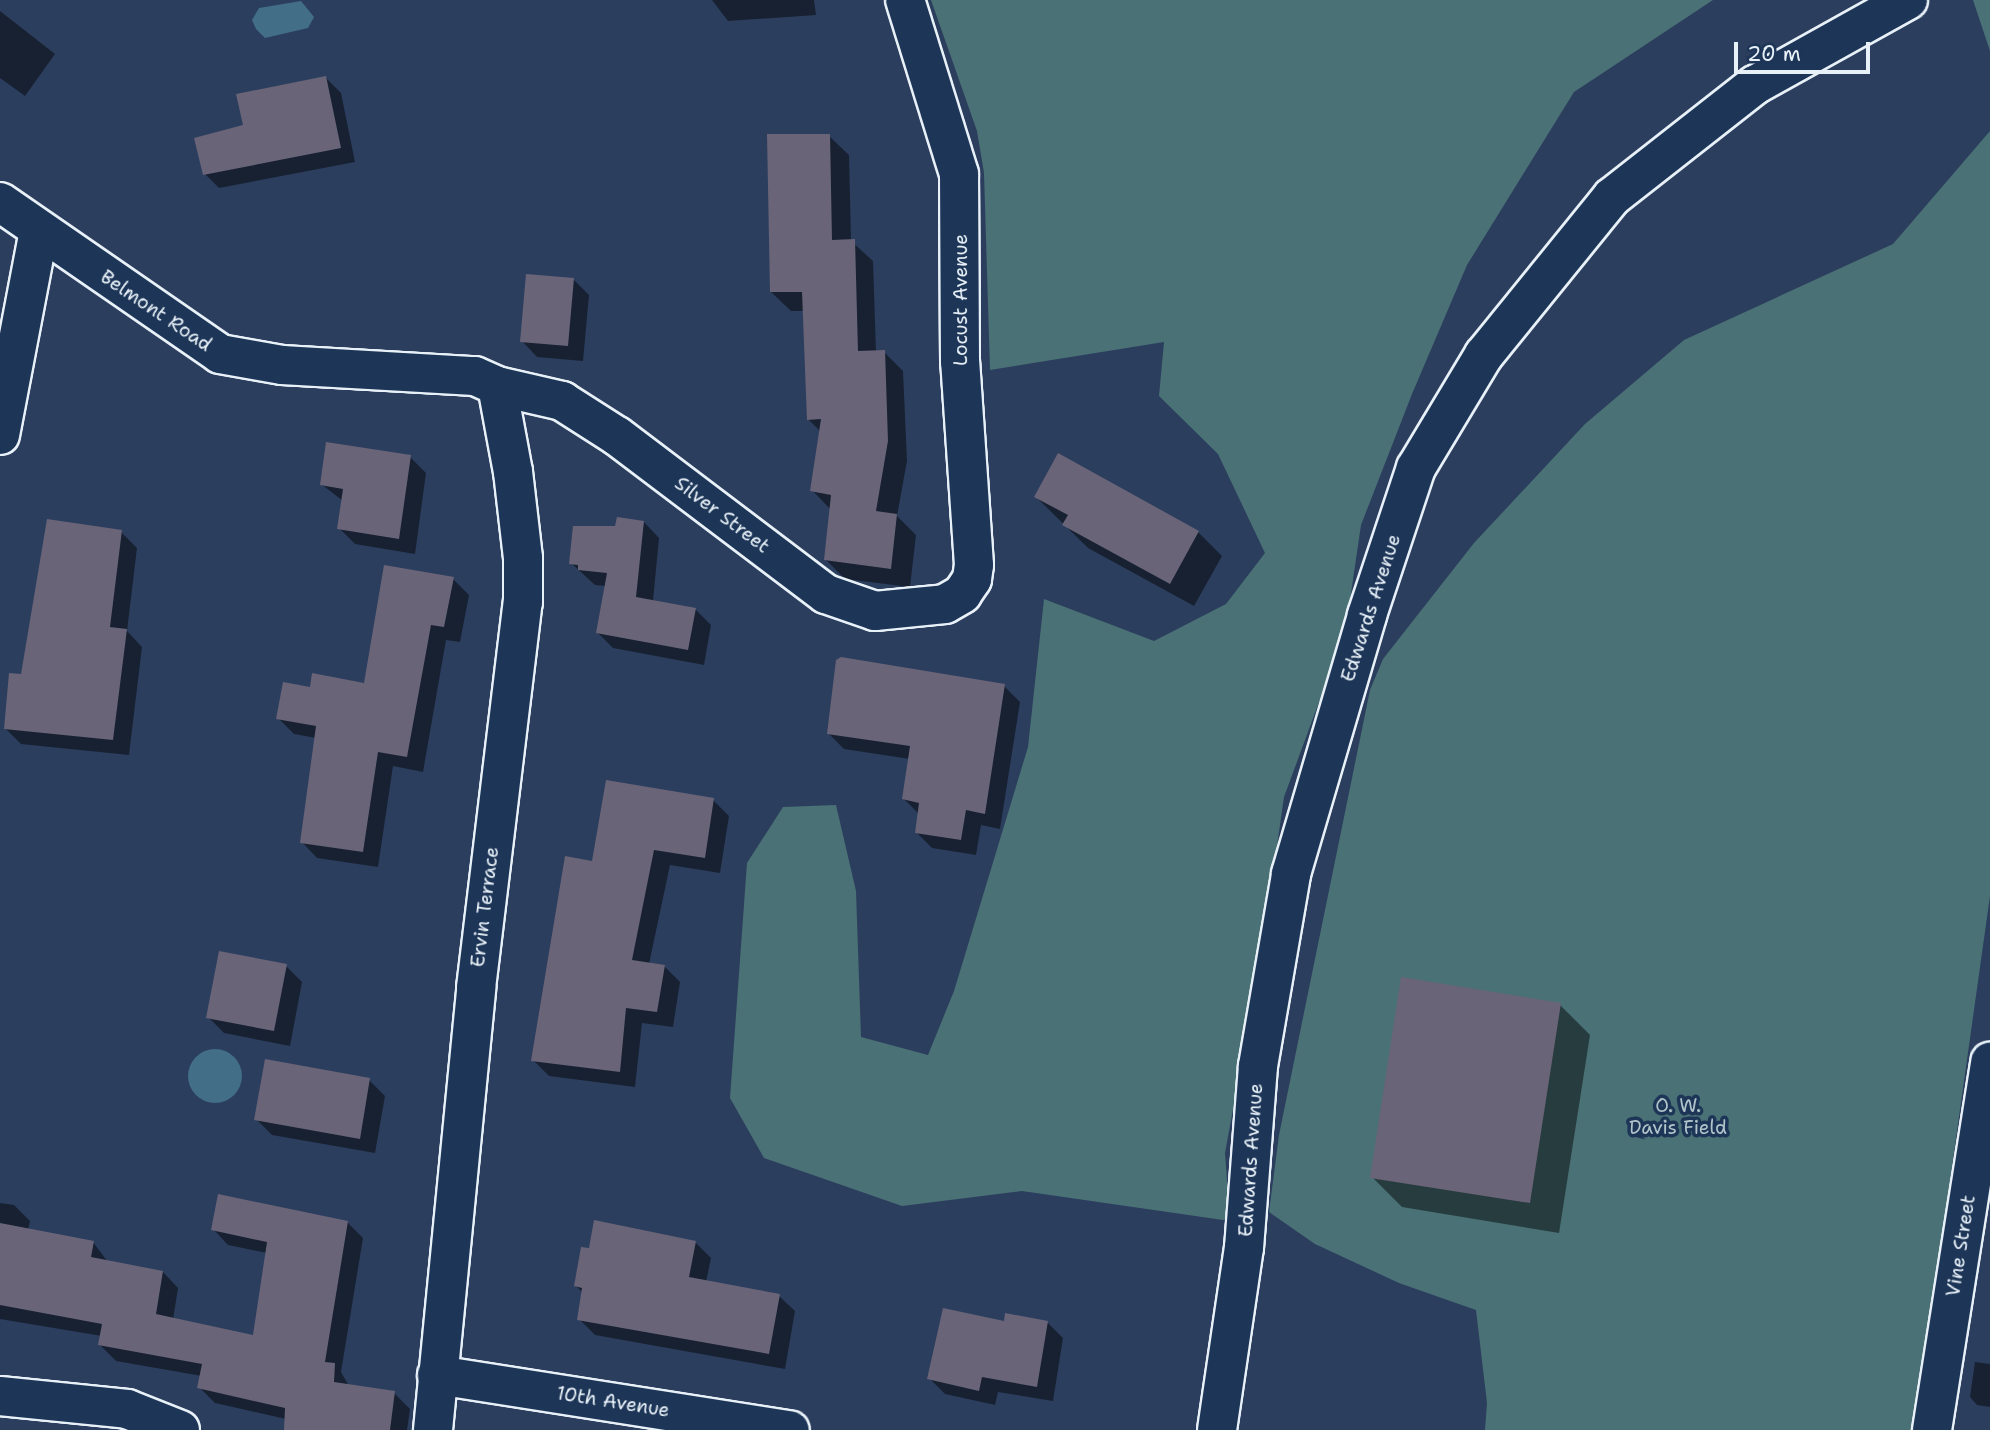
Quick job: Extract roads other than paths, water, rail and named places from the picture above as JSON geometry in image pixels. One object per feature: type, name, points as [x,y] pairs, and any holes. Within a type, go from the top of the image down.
[{"type":"street","name":"Locust Avenue","points":[[905,0],[959,174],[960,362],[974,565],[972,579],[955,601]]},
{"type":"street","name":"Edwards Avenue","points":[[1217,1430],[1244,1248],[1258,1066],[1291,874],[1367,615],[1416,468],[1483,355],[1612,197],[1755,85],[1908,0]]},
{"type":"street","name":"Belmont Road","points":[[0,202],[219,354],[282,365],[445,372],[475,376],[497,386]]},
{"type":"street","points":[[0,435],[39,231]]},
{"type":"street","name":"Silver Street","points":[[497,386],[562,401],[617,436],[826,594],[875,611],[925,608],[955,601]]},
{"type":"street","name":"Ervin Terrace","points":[[433,1430],[476,988],[523,602],[523,558],[513,472],[497,386]]},
{"type":"street","name":"Vine Street","points":[[1932,1430],[1990,1062]]},
{"type":"street","name":"10th Avenue","points":[[437,1375],[790,1430]]},
{"type":"street","points":[[0,1396],[127,1409],[180,1430]]},
{"type":"water","points":[[301,1],[314,17],[308,28],[265,38],[256,29],[252,20],[259,8]]},
{"type":"water","points":[[215,1049],[234,1057],[242,1076],[234,1095],[215,1103],[196,1095],[188,1076],[196,1057]]},
{"type":"park label","name":"O. W. Davis Field","points":[[1678,1117]]}]
